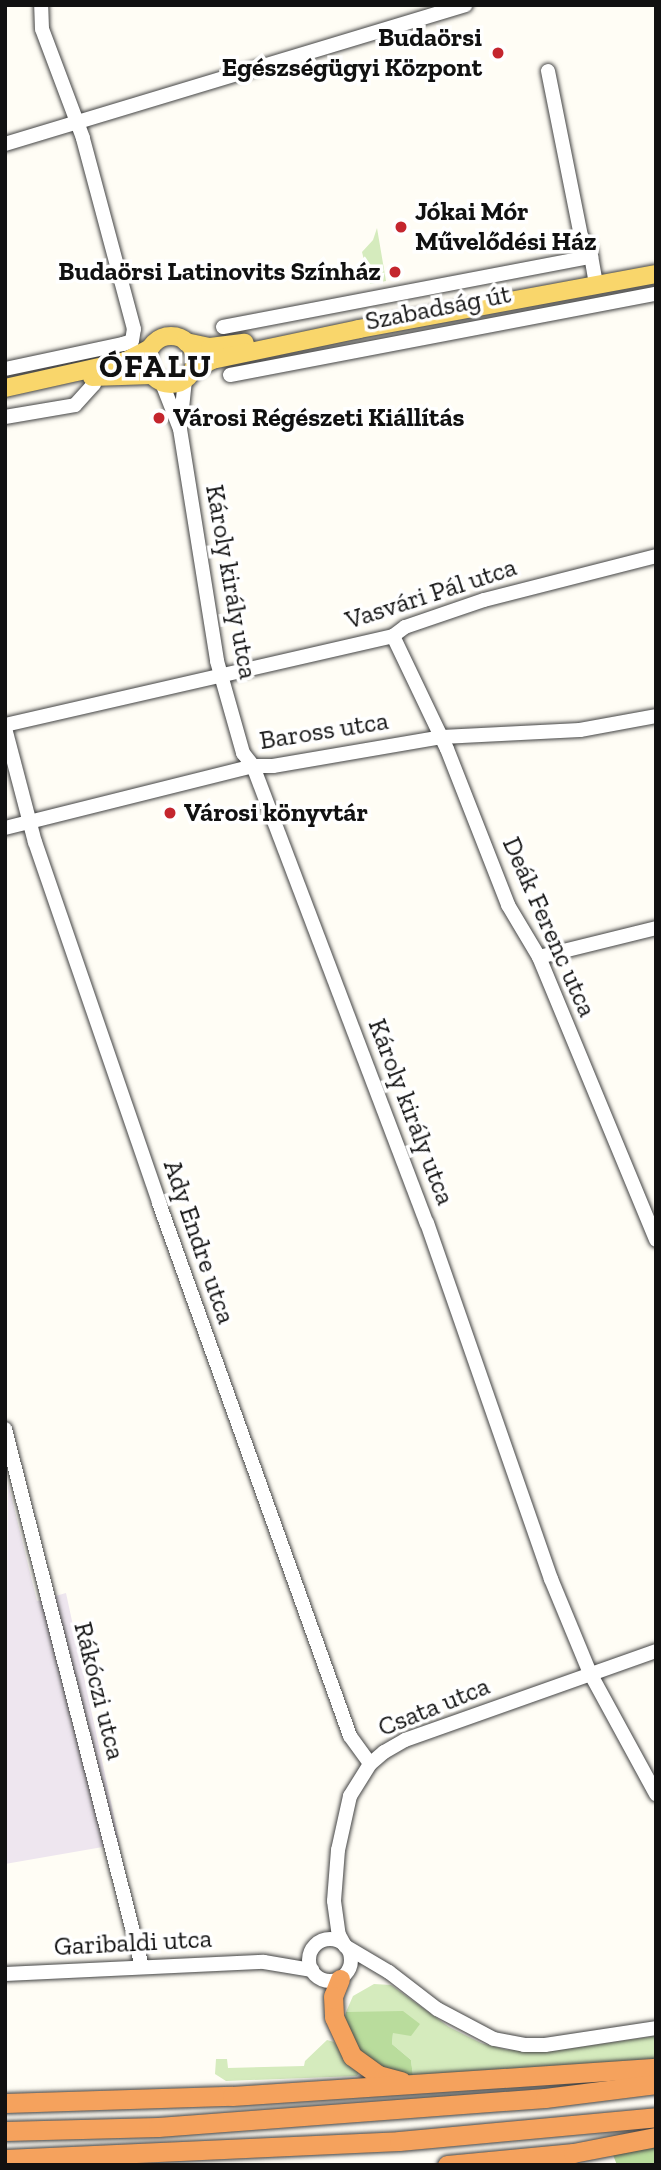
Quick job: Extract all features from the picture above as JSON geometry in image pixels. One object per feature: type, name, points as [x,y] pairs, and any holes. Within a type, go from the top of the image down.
[{"type":"highway","points":[[342,1977],[333,1996],[334,2017],[352,2056],[378,2075],[412,2085]]},
{"type":"highway","points":[[5,2103],[232,2096],[656,2068]]},
{"type":"highway","points":[[5,2131],[158,2127],[545,2098],[656,2084]]},
{"type":"highway","points":[[5,2159],[399,2141],[656,2118]]},
{"type":"highway","points":[[447,2165],[499,2163],[656,2137]]},
{"type":"main road","name":"Szabadság út","points":[[189,375],[212,360],[359,329],[656,274]]},
{"type":"main road","name":"Szabadság út","points":[[186,342],[210,347],[329,329],[359,329]]},
{"type":"main road","points":[[5,388],[56,379],[126,361],[166,337],[177,337],[186,342],[195,357],[189,375],[174,385],[157,379],[56,379]]},
{"type":"main road","points":[[150,348],[147,362],[157,379]]},
{"type":"street","points":[[5,369],[132,341],[134,324],[83,138],[75,123],[42,29],[41,5]]},
{"type":"street","points":[[5,144],[465,5]]},
{"type":"street","points":[[548,71],[581,236],[588,245],[596,285]]},
{"type":"street","name":"Szabadság út","points":[[223,327],[591,257]]},
{"type":"street","name":"Szabadság út","points":[[230,375],[656,294]]},
{"type":"street","name":"Károly király utca","points":[[180,429],[189,375]]},
{"type":"street","points":[[5,417],[75,405],[94,384],[94,377]]},
{"type":"street","name":"Károly király utca","points":[[157,379],[180,429],[221,676],[243,753],[253,766],[427,1223],[551,1579],[590,1673],[655,1791]]},
{"type":"street","name":"Vasvári Pál utca","points":[[5,726],[393,636],[405,627],[484,600],[656,556]]},
{"type":"street","name":"Deák Ferenc utca","points":[[393,636],[442,737],[508,905],[539,957],[656,1240]]},
{"type":"street","name":"Baross utca","points":[[5,828],[253,766],[273,766],[442,737],[580,730],[656,716]]},
{"type":"street","name":"Ady Endre utca","points":[[5,726],[31,821],[96,1022],[222,1382],[350,1736],[370,1764]]},
{"type":"street","points":[[539,957],[656,928]]},
{"type":"street","name":"Rákóczi utca","points":[[5,1429],[142,1967]]},
{"type":"street","name":"Csata utca","points":[[345,1945],[339,1935],[334,1901],[344,1813],[350,1796],[370,1764],[405,1740],[656,1651]]},
{"type":"street","name":"Csata utca","points":[[316,1946],[334,1901]]},
{"type":"street","points":[[389,1972],[365,1970],[342,1977],[321,1979],[312,1969],[316,1946],[334,1940],[345,1945],[389,1972],[437,2009],[494,2039],[524,2045],[545,2045],[656,2028]]},
{"type":"street","points":[[342,1977],[351,1964],[345,1945]]},
{"type":"street","name":"Garibaldi utca","points":[[264,1962],[316,1946]]},
{"type":"street","name":"Garibaldi utca","points":[[5,1973],[264,1962],[312,1969]]},
{"type":"shaded area","points":[[8,1483],[37,1601],[66,1593],[120,1844],[5,1864]]},
{"type":"green space","points":[[377,228],[386,281],[370,284],[362,252],[373,240]]},
{"type":"green space","points":[[374,1984],[391,1985],[449,2027],[481,2043],[507,2050],[553,2051],[656,2036],[656,2061],[413,2076],[411,2060],[392,2044],[393,2033],[346,2012],[353,1996]]},
{"type":"green space","points":[[403,2011],[420,2024],[411,2036],[393,2033],[392,2044],[411,2060],[413,2076],[397,2075],[366,2063],[340,2018],[345,2017],[346,2012]]},
{"type":"green space","points":[[327,2040],[334,2042],[359,2073],[357,2076],[226,2081],[215,2074],[216,2059],[227,2059],[228,2068],[304,2066],[305,2061]]},
{"type":"green space","points":[[656,2146],[656,2165],[617,2165],[613,2155]]},
{"type":"place","name":"Budaörsi Egészségügyi Központ","points":[[498,53]]},
{"type":"place","name":"Jókai Mór Művelődési Ház","points":[[401,227]]},
{"type":"place","name":"Budaörsi Latinovits Színház","points":[[395,272]]},
{"type":"place","name":"Városi Régészeti Kiállítás","points":[[159,418]]},
{"type":"place","name":"Városi könyvtár","points":[[170,813]]},
{"type":"district","name":"ÓFALU","points":[[156,366]]}]
